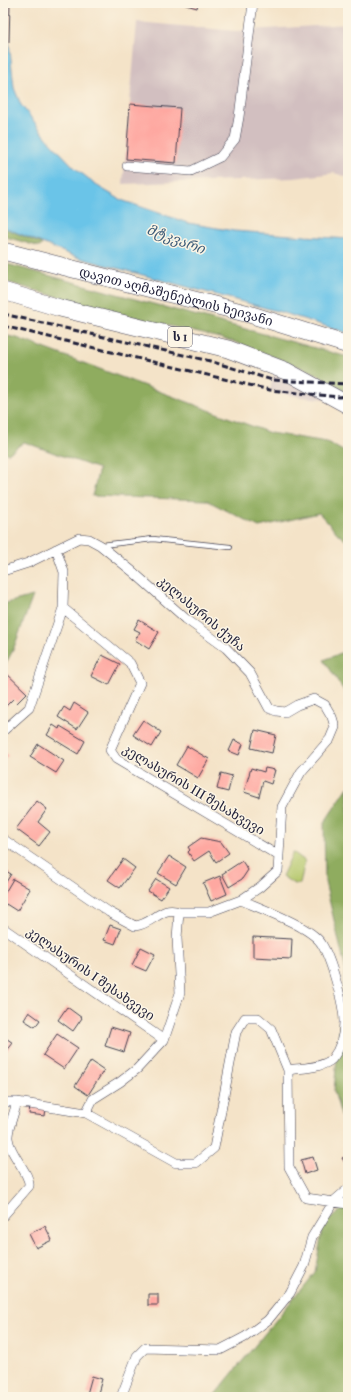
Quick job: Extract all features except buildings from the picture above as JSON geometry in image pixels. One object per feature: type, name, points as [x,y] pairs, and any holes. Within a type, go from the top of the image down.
[{"type":"highway","name":"დავით აღმაშენებლის ხეივანი","points":[[3,251],[249,314],[348,345]]},
{"type":"highway","name":"ს 1","points":[[3,291],[60,308],[228,349],[286,371],[348,405]]},
{"type":"street","points":[[127,166],[190,171],[220,157],[235,139],[253,3]]},
{"type":"street","name":"კელასურის ქუჩა","points":[[3,839],[109,912],[135,926],[154,920],[164,911],[171,909],[180,912],[209,912],[241,900],[278,872],[282,807],[302,772],[330,739],[335,727],[332,717],[325,705],[314,699],[297,704],[285,712],[276,711],[269,708],[250,673],[226,648],[186,619],[100,545],[89,539],[79,538],[56,549]]},
{"type":"street","points":[[3,571],[28,563],[56,549],[64,572],[63,608],[29,708],[3,732]]},
{"type":"street","name":"კელასურის III შესახვევი","points":[[63,608],[130,663],[140,683],[110,750],[116,759],[279,856]]},
{"type":"street","points":[[241,900],[298,925],[321,943],[334,976],[344,1022],[341,1043],[331,1060],[321,1064],[288,1070]]},
{"type":"street","points":[[86,1113],[93,1099],[137,1069],[164,1040],[180,993],[177,938],[180,912]]},
{"type":"street","name":"კელასურის I შესახვევი","points":[[3,928],[164,1040]]},
{"type":"street","points":[[3,1102],[17,1102],[86,1113],[176,1163],[196,1163],[214,1148],[236,1032],[245,1018],[258,1018],[271,1029],[288,1070],[289,1167],[306,1198],[348,1204]]},
{"type":"street","points":[[3,1216],[29,1186],[29,1178],[15,1159],[7,1138],[17,1102]]},
{"type":"street","points":[[121,1397],[137,1356],[145,1348],[220,1350],[246,1337],[268,1320],[290,1293],[304,1266],[312,1237],[334,1201],[348,1189]]},
{"type":"lane","points":[[100,545],[153,539],[230,547]]},
{"type":"shaded area","points":[[137,22],[236,31],[348,24],[348,177],[334,173],[294,178],[123,184]]},
{"type":"shaded area","points":[[273,375],[348,379],[348,401],[302,397],[270,391]]},
{"type":"green space","points":[[3,227],[42,244],[40,247],[3,236]]},
{"type":"green space","points":[[3,263],[348,357],[348,393],[313,372],[232,341],[96,308],[3,281]]},
{"type":"green space","points":[[3,335],[17,338],[270,433],[327,442],[348,454],[348,542],[338,534],[319,513],[259,527],[206,500],[92,496],[99,469],[24,442],[8,454],[3,451]]},
{"type":"green space","points":[[33,596],[13,650],[3,669],[3,604]]},
{"type":"green space","points":[[348,650],[348,697],[324,660]]},
{"type":"green space","points":[[348,787],[348,1140],[334,1091],[345,967],[325,882],[324,823]]},
{"type":"green space","points":[[293,852],[305,861],[300,884],[294,884],[282,876]]},
{"type":"green space","points":[[348,1204],[348,1397],[213,1397],[315,1272],[323,1225]]},
{"type":"water","name":"მტკვარი","points":[[3,41],[9,42],[14,88],[21,105],[50,142],[75,168],[99,187],[121,200],[188,223],[234,231],[348,239],[348,333],[284,313],[76,257],[3,227]]},
{"type":"railway","points":[[3,314],[210,361],[272,380],[348,384]]},
{"type":"railway","points":[[3,326],[270,390],[339,397],[348,396]]}]
